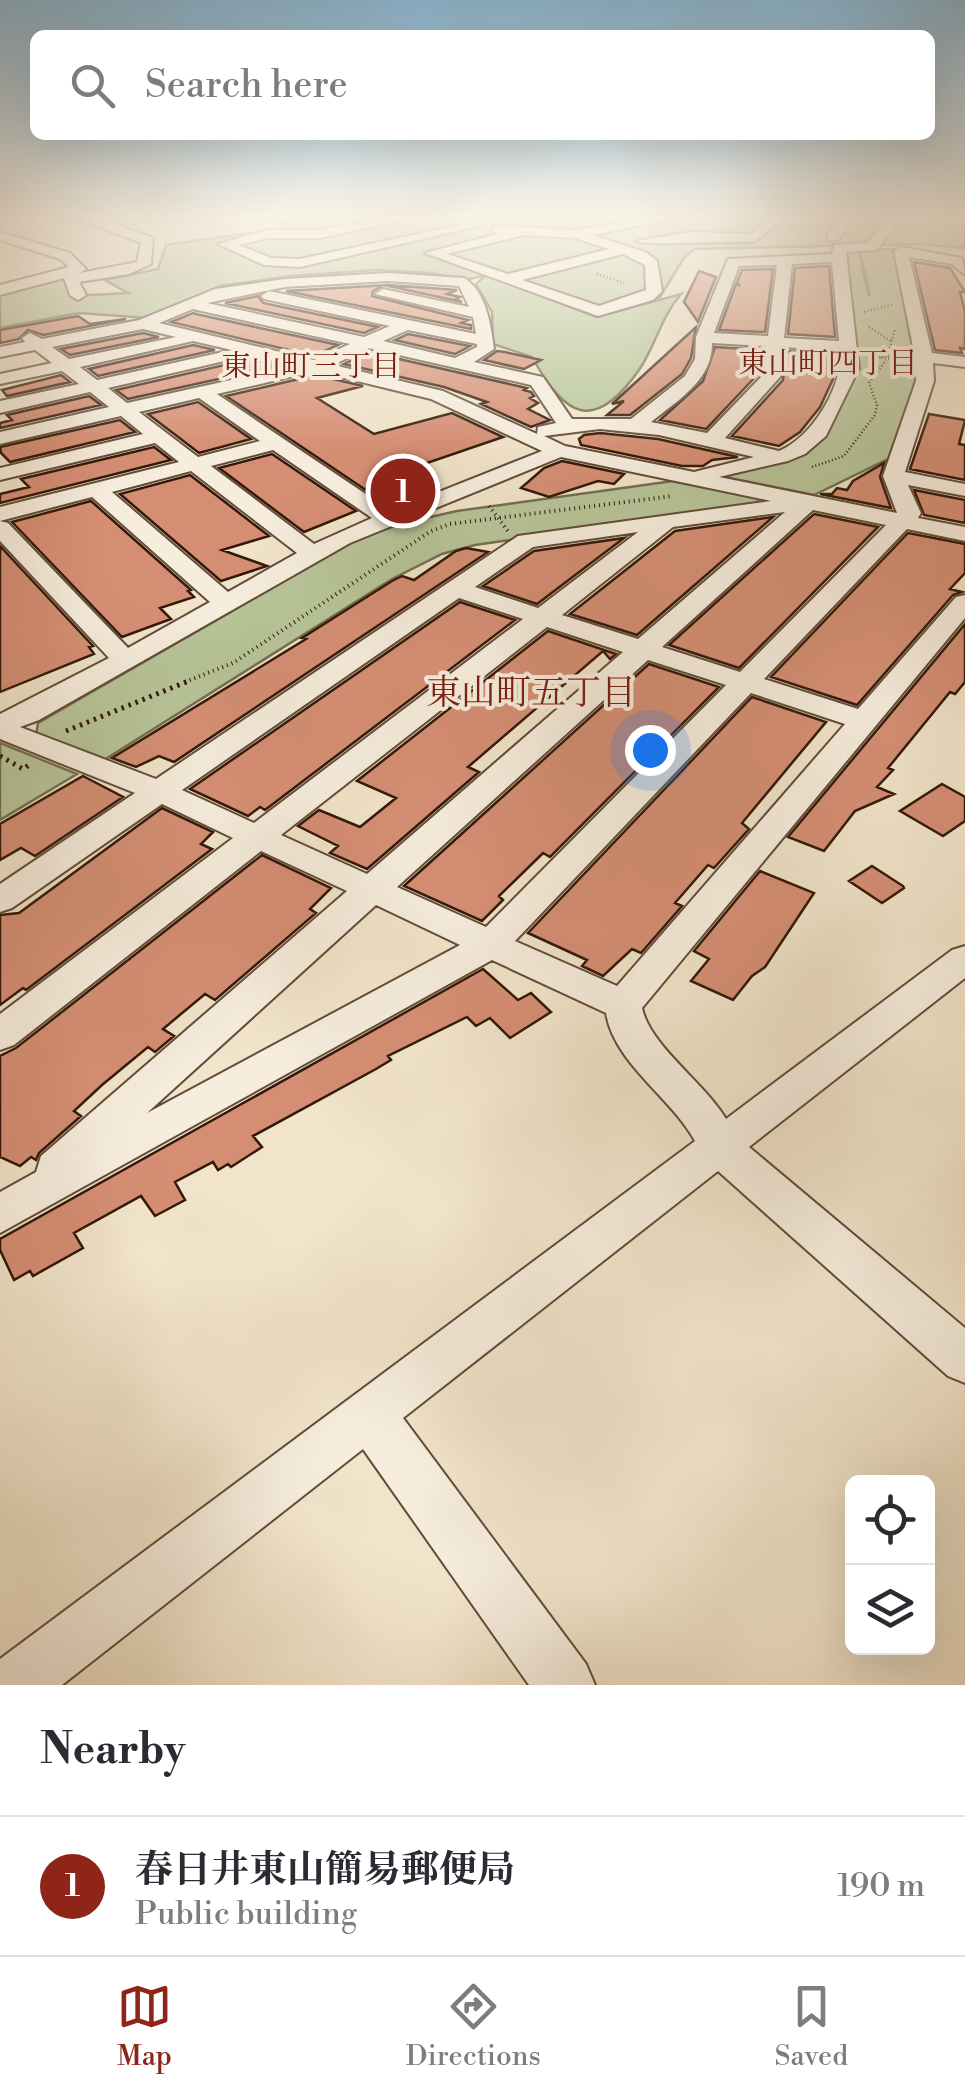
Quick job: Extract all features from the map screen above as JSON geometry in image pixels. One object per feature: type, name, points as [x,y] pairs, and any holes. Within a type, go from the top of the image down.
[{"type":"street","points":[[0,352],[142,324],[213,295]]},
{"type":"street","points":[[260,295],[485,341]]},
{"type":"street","points":[[383,295],[481,314]]},
{"type":"street","points":[[456,364],[486,348],[481,314],[471,295]]},
{"type":"street","points":[[551,295],[598,311],[650,295]]},
{"type":"street","points":[[634,426],[692,379],[704,359],[704,337],[720,295]]},
{"type":"street","points":[[710,442],[770,376],[781,295]]},
{"type":"street","points":[[688,477],[781,457],[816,436],[850,368],[843,295]]},
{"type":"street","points":[[5,1206],[491,944],[910,514],[894,476],[925,381],[924,356],[911,295]]},
{"type":"street","points":[[191,304],[537,381],[566,424]]},
{"type":"street","points":[[142,324],[437,396],[559,451],[965,534]]},
{"type":"street","points":[[0,438],[316,366],[406,324]]},
{"type":"street","points":[[16,328],[312,554]]},
{"type":"street","points":[[704,337],[848,347]]},
{"type":"street","points":[[0,378],[195,338]]},
{"type":"street","points":[[0,408],[252,351]]},
{"type":"street","points":[[924,356],[965,362]]},
{"type":"street","points":[[202,392],[388,519]]},
{"type":"street","points":[[528,437],[566,424],[634,426],[781,457]]},
{"type":"street","points":[[0,474],[158,436]]},
{"type":"street","points":[[0,514],[276,443]]},
{"type":"street","points":[[1,737],[28,714],[312,554],[388,519],[559,451]]},
{"type":"street","points":[[894,476],[965,490]]},
{"type":"street","points":[[96,489],[225,602]]},
{"type":"street","points":[[0,900],[526,541],[808,502]]},
{"type":"street","points":[[5,1206],[373,888],[808,502]]},
{"type":"street","points":[[0,1036],[666,522]]},
{"type":"street","points":[[0,528],[124,659]]},
{"type":"street","points":[[455,590],[862,720]]},
{"type":"street","points":[[622,1005],[965,602]]},
{"type":"street","points":[[1,737],[32,744],[158,792],[622,1005]]},
{"type":"street","points":[[14,1685],[965,959]]},
{"type":"street","points":[[622,1005],[628,1032],[696,1106],[720,1147],[965,1358]]},
{"type":"street","points":[[370,1416],[565,1685]]},
{"type":"path","points":[[844,306],[892,312]]},
{"type":"path","points":[[864,311],[893,306]]},
{"type":"path","points":[[869,328],[891,341]]},
{"type":"path","points":[[1,737],[32,744],[232,663],[412,541],[450,524],[740,488]]},
{"type":"green space","points":[[0,295],[200,295],[147,318],[79,313],[0,328]]},
{"type":"green space","points":[[482,295],[538,295],[597,317],[681,295],[639,370],[623,391],[594,410],[568,404],[532,357],[493,344],[492,312]]},
{"type":"green space","points":[[540,295],[661,295],[660,297],[597,314]]},
{"type":"green space","points":[[851,295],[904,295],[919,379],[892,457],[814,495],[729,478],[726,473],[799,455],[856,365]]},
{"type":"green space","points":[[673,481],[757,498],[760,504],[475,545],[442,554],[392,579],[104,760],[36,735],[38,723],[350,543],[395,525],[457,511]]},
{"type":"green space","points":[[0,743],[77,774],[0,820]]},
{"type":"building","points":[[304,295],[372,295],[468,320],[461,323],[471,325],[471,329]]},
{"type":"building","points":[[429,295],[450,295],[460,297],[456,299],[462,302]]},
{"type":"building","points":[[688,295],[709,295],[698,322],[684,302]]},
{"type":"building","points":[[732,295],[770,295],[765,332],[719,330]]},
{"type":"building","points":[[792,295],[831,295],[835,337],[788,334]]},
{"type":"building","points":[[922,295],[961,295],[965,349],[960,348],[962,353],[935,350]]},
{"type":"building","points":[[258,296],[263,303],[378,327],[364,333],[225,303]]},
{"type":"building","points":[[193,313],[338,345],[314,356],[171,322]]},
{"type":"building","points":[[78,316],[90,324],[126,319],[43,335],[28,330],[19,339],[0,343],[0,330]]},
{"type":"building","points":[[696,327],[691,358],[682,374],[630,415],[607,415],[624,401],[612,404]]},
{"type":"building","points":[[143,333],[159,337],[70,355],[61,349]]},
{"type":"building","points":[[408,334],[470,346],[455,354],[395,340]]},
{"type":"building","points":[[193,345],[215,350],[98,376],[89,369]]},
{"type":"building","points":[[715,347],[762,350],[758,374],[706,429],[660,420],[703,381]]},
{"type":"building","points":[[497,351],[541,360],[524,369],[484,360]]},
{"type":"building","points":[[786,351],[836,354],[830,373],[834,374],[833,379],[820,407],[800,432],[779,446],[732,436],[783,380]]},
{"type":"building","points":[[368,352],[527,388],[524,390],[531,392],[534,396],[530,398],[538,403],[528,409],[550,420],[531,427],[481,404],[487,402],[444,387],[344,364]]},
{"type":"building","points":[[250,359],[278,366],[128,399],[116,390]]},
{"type":"building","points":[[61,375],[70,382],[7,396],[2,390]]},
{"type":"building","points":[[316,375],[363,386],[317,398],[374,434],[452,413],[503,437],[418,466],[426,471],[401,479],[423,492],[385,503],[226,396]]},
{"type":"building","points":[[89,396],[101,405],[0,428],[0,423],[12,420],[7,415]]},
{"type":"building","points":[[198,402],[251,439],[199,453],[148,414]]},
{"type":"building","points":[[929,414],[965,420],[959,444],[965,445],[965,480],[910,469]]},
{"type":"building","points":[[120,420],[135,432],[10,462],[1,453],[0,447]]},
{"type":"building","points":[[584,435],[658,439],[738,457],[712,460],[703,466],[682,466],[581,445],[579,439]]},
{"type":"building","points":[[154,447],[171,460],[0,503],[0,494],[29,487],[21,479]]},
{"type":"building","points":[[272,454],[356,511],[304,532],[219,468]]},
{"type":"building","points":[[562,461],[624,474],[614,484],[598,481],[549,497],[521,488],[544,468]]},
{"type":"building","points":[[884,463],[880,477],[891,508],[820,494],[832,494],[837,488],[847,490],[853,481]]},
{"type":"building","points":[[190,475],[269,536],[222,550],[267,566],[221,581],[120,494]]},
{"type":"building","points":[[914,490],[965,500],[965,523],[924,515]]},
{"type":"building","points":[[91,501],[191,590],[188,591],[194,597],[160,608],[171,619],[122,637],[12,522]]},
{"type":"building","points":[[814,514],[878,527],[739,668],[669,645]]},
{"type":"building","points":[[773,517],[637,635],[570,614],[675,531]]},
{"type":"building","points":[[908,533],[965,544],[965,573],[950,589],[962,592],[953,595],[857,705],[771,677]]},
{"type":"building","points":[[624,538],[537,604],[483,586],[534,551]]},
{"type":"building","points":[[0,546],[93,646],[89,647],[94,654],[0,692]]},
{"type":"building","points":[[466,548],[488,552],[174,762],[159,756],[136,767],[112,758],[306,639],[302,638],[392,581],[402,576],[414,580]]},
{"type":"building","points":[[460,602],[515,620],[265,810],[260,807],[248,816],[190,789]]},
{"type":"building","points":[[965,624],[965,682],[955,694],[950,692],[888,768],[893,770],[877,787],[894,794],[855,811],[824,851],[788,837]]},
{"type":"building","points":[[548,631],[616,654],[610,659],[603,651],[468,767],[479,772],[367,869],[330,853],[338,846],[298,826],[319,810],[360,827],[396,798],[357,781]]},
{"type":"building","points":[[649,664],[719,687],[550,857],[543,853],[499,896],[503,900],[482,921],[404,886]]},
{"type":"building","points":[[752,697],[826,722],[742,823],[749,829],[714,868],[708,865],[675,903],[682,906],[641,953],[632,949],[603,976],[582,966],[587,960],[528,933]]},
{"type":"building","points":[[83,776],[123,797],[35,856],[21,848],[0,860],[0,824]]},
{"type":"building","points":[[942,784],[965,797],[965,821],[943,836],[900,811]]},
{"type":"building","points":[[162,808],[213,832],[201,844],[212,849],[26,990],[23,988],[0,1005],[0,915],[19,913]]},
{"type":"building","points":[[262,855],[331,888],[310,909],[316,913],[215,1000],[205,994],[163,1029],[174,1036],[155,1052],[148,1047],[102,1085],[74,1111],[81,1116],[36,1160],[31,1157],[20,1166],[0,1157],[0,1056],[16,1048]]},
{"type":"building","points":[[872,866],[904,888],[882,903],[849,881]]},
{"type":"building","points":[[760,871],[814,893],[765,967],[752,976],[733,1000],[691,981],[709,959],[694,951]]},
{"type":"building","points":[[483,969],[518,1000],[531,993],[551,1012],[510,1038],[490,1018],[476,1026],[467,1017],[388,1056],[391,1060],[376,1069],[253,1136],[262,1147],[231,1167],[228,1164],[218,1170],[213,1162],[175,1182],[185,1200],[155,1216],[141,1196],[74,1233],[83,1248],[33,1276],[30,1271],[14,1280],[0,1250],[0,1239]]},
{"type":"place","name":"春日井東山簡易郵便局","points":[[403,491]]},
{"type":"district","name":"東山町四丁目","points":[[828,363]]},
{"type":"district","name":"東山町三丁目","points":[[311,366]]},
{"type":"district","name":"東山町五丁目","points":[[531,692]]}]
